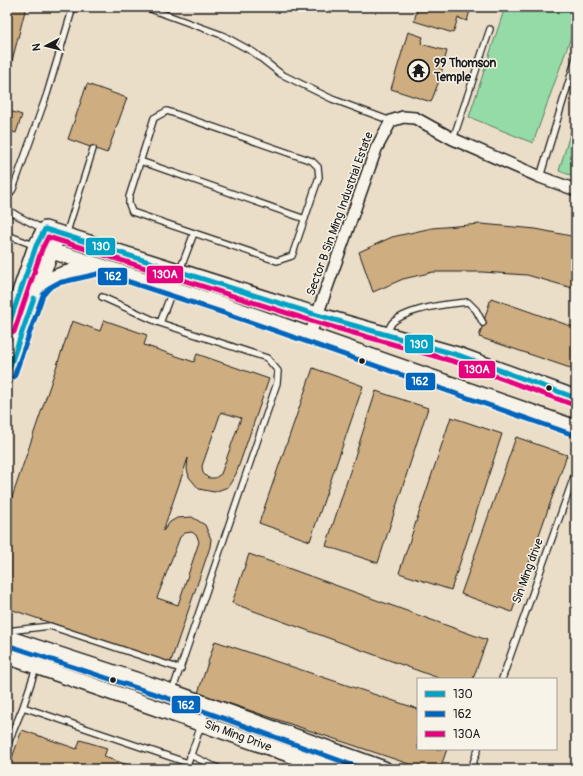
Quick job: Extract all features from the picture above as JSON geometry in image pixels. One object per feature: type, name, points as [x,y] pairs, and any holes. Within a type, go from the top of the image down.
[{"type":"street","points":[[391,121],[403,117],[415,118],[453,139],[540,177],[576,190]]},
{"type":"street","name":"Sector B Sin Ming Industrial Estate","points":[[310,335],[376,149],[385,129],[391,121]]},
{"type":"street","points":[[7,375],[13,337],[37,291],[56,234]]},
{"type":"street","points":[[7,330],[36,246],[56,234],[317,315],[461,356],[576,398]]},
{"type":"street","points":[[36,246],[173,289],[310,335],[576,428]]},
{"type":"street","points":[[37,291],[46,282],[56,276],[102,266]]},
{"type":"street","name":"Sin Ming Drive","points":[[9,637],[42,650],[172,692],[384,769]]},
{"type":"street","name":"Sin Ming Drive","points":[[8,658],[36,666],[203,723],[295,763],[332,769]]},
{"type":"lane","points":[[7,197],[13,189],[42,109],[73,7]]},
{"type":"lane","points":[[146,7],[222,35],[253,52],[281,74],[332,100],[391,121]]},
{"type":"lane","points":[[453,139],[490,30]]},
{"type":"lane","points":[[540,177],[576,58]]},
{"type":"lane","points":[[167,111],[312,161],[318,167],[319,177],[292,256],[277,261],[132,212],[129,197],[140,161],[154,118],[167,111]]},
{"type":"lane","points":[[7,209],[18,216],[56,234],[93,149]]},
{"type":"lane","points":[[140,161],[305,219]]},
{"type":"lane","points":[[160,323],[194,232]]},
{"type":"lane","points":[[7,235],[36,246]]},
{"type":"lane","points":[[102,297],[160,323],[267,358],[278,371],[278,383],[172,692]]},
{"type":"lane","points":[[386,335],[392,324],[406,315],[447,304],[468,302],[476,310],[483,323]]},
{"type":"lane","name":"Sin Ming drive","points":[[502,678],[576,471]]},
{"type":"lane","points":[[8,658],[9,637],[50,626],[181,669]]},
{"type":"lane","points":[[7,746],[23,707],[42,650]]},
{"type":"lane","points":[[186,769],[208,705]]},
{"type":"lane","points":[[23,707],[188,763]]},
{"type":"lane","points":[[295,763],[303,740]]},
{"type":"lane","points":[[471,769],[478,750]]},
{"type":"lane","points":[[190,755],[220,769]]},
{"type":"green space","points":[[505,7],[570,7],[576,9],[576,23],[533,143],[469,117]]},
{"type":"green space","points":[[576,113],[576,177],[559,171]]},
{"type":"building","points":[[7,7],[26,7],[7,80]]},
{"type":"building","points":[[418,7],[471,7],[467,21],[458,18],[453,33],[414,21]]},
{"type":"building","name":"99 Thomson Temple","points":[[408,32],[423,37],[421,44],[447,51],[439,81],[431,102],[391,89]]},
{"type":"building","points":[[87,84],[127,98],[107,153],[68,139]]},
{"type":"building","points":[[7,110],[22,115],[16,133],[7,130]]},
{"type":"building","points":[[481,224],[536,229],[576,237],[576,289],[527,275],[482,272],[433,272],[403,279],[373,292],[359,252],[392,237],[432,228]]},
{"type":"building","points":[[491,298],[576,328],[576,370],[479,337]]},
{"type":"building","points":[[104,320],[147,335],[144,345],[194,362],[197,354],[269,379],[236,474],[228,487],[214,492],[199,489],[189,477],[187,469],[188,458],[163,531],[170,522],[177,518],[192,517],[205,525],[211,539],[210,547],[170,664],[7,608],[7,512],[72,321],[100,331]],"holes":[[[221,412],[241,418],[221,474],[215,478],[208,478],[203,473],[202,466]],[[192,532],[197,536],[199,542],[178,605],[157,598],[180,537],[185,533]]]},
{"type":"building","points":[[313,368],[363,386],[310,541],[259,523]]},
{"type":"building","points":[[376,391],[428,408],[378,563],[326,546]]},
{"type":"building","points":[[451,417],[502,434],[451,590],[399,573]]},
{"type":"building","points":[[516,437],[567,455],[512,612],[461,594]]},
{"type":"building","points":[[249,554],[487,640],[473,678],[438,678],[232,603]]},
{"type":"building","points":[[215,641],[417,709],[417,750],[447,750],[440,769],[424,769],[198,693]]},
{"type":"building","points":[[22,730],[77,749],[80,740],[107,748],[104,757],[140,769],[8,769]]},
{"type":"transit line","name":"130","points":[[7,330],[36,246],[45,229],[317,315],[461,356],[576,398]]},
{"type":"transit line","name":"130A","points":[[14,332],[42,249],[48,237],[315,322],[459,363],[574,405]]},
{"type":"transit line","name":"162","points":[[14,377],[43,295],[49,288],[58,283],[102,273],[224,313],[574,435]]},
{"type":"transit line","name":"130","points":[[7,375],[34,298]]},
{"type":"transit line","name":"162","points":[[7,645],[170,699],[363,769]]},
{"type":"place","name":"99 Thomson Temple","points":[[419,70]]}]
